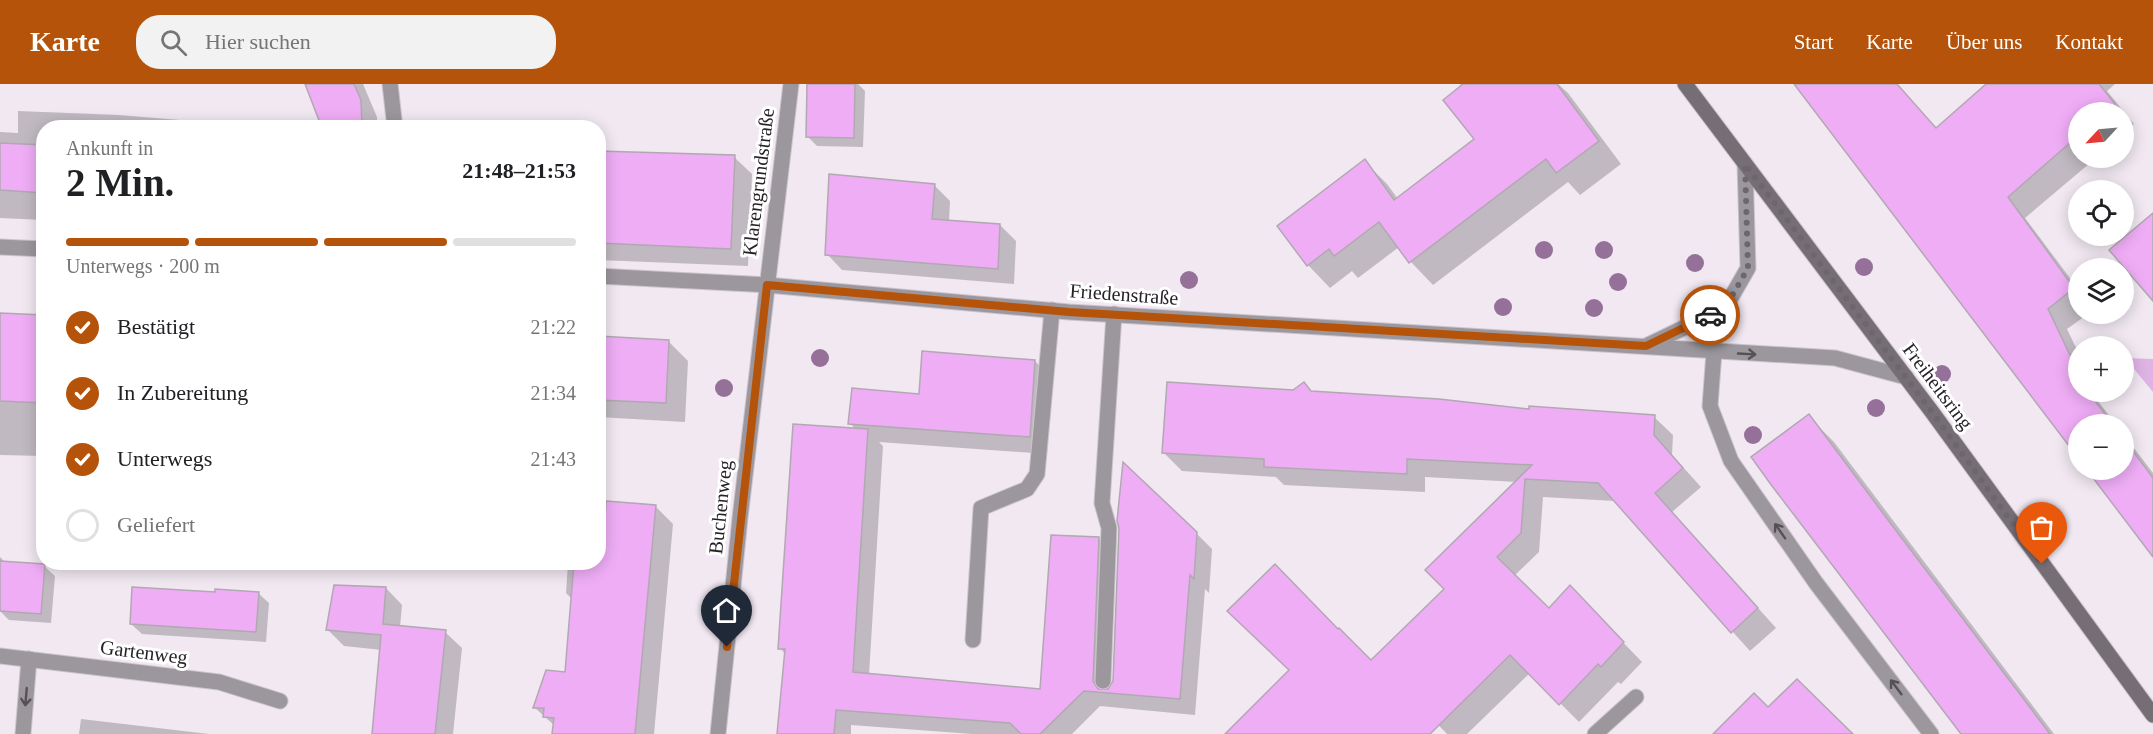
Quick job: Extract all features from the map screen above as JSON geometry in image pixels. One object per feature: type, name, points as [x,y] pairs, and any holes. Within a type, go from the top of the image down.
[{"type":"main road","name":"Freiheitsring","points":[[1685,84],[1906,377],[2153,715]]},
{"type":"street","points":[[390,84],[394,120]]},
{"type":"street","name":"Klarengrundstraße","points":[[767,285],[791,84]]},
{"type":"street","name":"Friedenstraße","points":[[1646,346],[1725,308],[1748,268],[1745,164]]},
{"type":"street","points":[[0,247],[36,249]]},
{"type":"street","name":"Friedenstraße","points":[[606,276],[767,285],[1052,310],[1835,358],[1906,377]]},
{"type":"street","name":"Buchenweg","points":[[718,734],[767,285]]},
{"type":"street","points":[[973,640],[981,508],[1028,489],[1036,474],[1052,310]]},
{"type":"street","points":[[1103,681],[1109,528],[1102,503],[1114,314]]},
{"type":"street","points":[[1714,352],[1710,405],[1731,461],[1816,583],[1931,734]]},
{"type":"street","name":"Gartenweg","points":[[0,656],[219,681],[280,701]]},
{"type":"street","points":[[22,734],[29,659]]},
{"type":"street","points":[[1595,734],[1636,697]]},
{"type":"shaded area","points":[[2134,358],[2153,359],[2153,392],[2134,369]]},
{"type":"building","points":[[305,84],[354,84],[361,100],[362,120],[319,120]]},
{"type":"building","points":[[807,84],[855,84],[854,138],[806,137]]},
{"type":"building","points":[[1463,84],[1557,84],[1599,141],[1556,173],[1546,159],[1409,263],[1379,222],[1334,256],[1329,249],[1307,266],[1277,226],[1365,159],[1394,200],[1474,139],[1443,100]]},
{"type":"building","points":[[1794,84],[1897,84],[1936,128],[1986,84],[2099,84],[2113,102],[2068,102],[2068,145],[2008,197],[2068,280],[2068,293],[2048,309],[2068,351],[2068,402],[2096,402],[2105,414],[2068,414],[2068,445]]},
{"type":"building","points":[[0,143],[36,145],[36,192],[0,190]]},
{"type":"building","points":[[606,151],[735,155],[731,249],[606,243]]},
{"type":"building","points":[[829,174],[935,184],[932,219],[1000,224],[998,269],[825,255]]},
{"type":"building","points":[[2153,213],[2153,301],[2134,279],[2134,258],[2116,258],[2109,250],[2114,246],[2134,246],[2134,229]]},
{"type":"building","points":[[0,313],[36,315],[36,403],[0,401]]},
{"type":"building","points":[[606,336],[669,340],[666,403],[606,400]]},
{"type":"building","points":[[922,351],[1035,360],[1030,437],[848,424],[852,388],[919,394]]},
{"type":"building","points":[[1167,382],[1293,390],[1304,382],[1311,391],[1439,399],[1529,409],[1529,406],[1655,415],[1654,435],[1683,468],[1655,493],[1758,608],[1731,633],[1598,483],[1525,479],[1521,533],[1497,557],[1549,608],[1570,585],[1624,642],[1601,667],[1598,664],[1559,705],[1510,655],[1430,734],[1225,734],[1289,670],[1227,611],[1275,564],[1371,660],[1444,589],[1425,570],[1532,465],[1407,459],[1407,474],[1264,467],[1264,459],[1162,453]]},
{"type":"building","points":[[1809,414],[2050,734],[1961,734],[1772,486],[1751,457]]},
{"type":"building","points":[[793,424],[868,429],[853,672],[1040,689],[1051,535],[1099,537],[1093,681],[1098,689],[1108,689],[1113,681],[1119,528],[1117,521],[1123,462],[1197,532],[1194,579],[1190,575],[1180,699],[1084,691],[1040,734],[1021,734],[1010,723],[836,710],[834,734],[777,734],[785,649],[778,649]]},
{"type":"building","points":[[2134,452],[2153,478],[2153,557],[2095,480],[2134,480]]},
{"type":"building","points":[[606,501],[656,505],[635,734],[552,734],[554,718],[543,717],[544,708],[533,708],[546,670],[565,672],[573,570],[606,570]]},
{"type":"building","points":[[0,561],[36,563],[36,570],[45,570],[41,614],[0,611]]},
{"type":"building","points":[[334,585],[386,587],[383,624],[446,630],[435,734],[372,734],[381,635],[326,630]]},
{"type":"building","points":[[132,587],[259,592],[256,632],[130,624]]},
{"type":"building","points":[[1797,679],[1853,734],[1713,734],[1754,693],[1768,707]]},
{"type":"way so far","points":[[1710,315],[1725,308],[1748,268],[1745,164],[1932,412],[2042,564]]},
{"type":"route","points":[[727,647],[767,285],[1069,312],[1646,346],[1710,315]]}]
